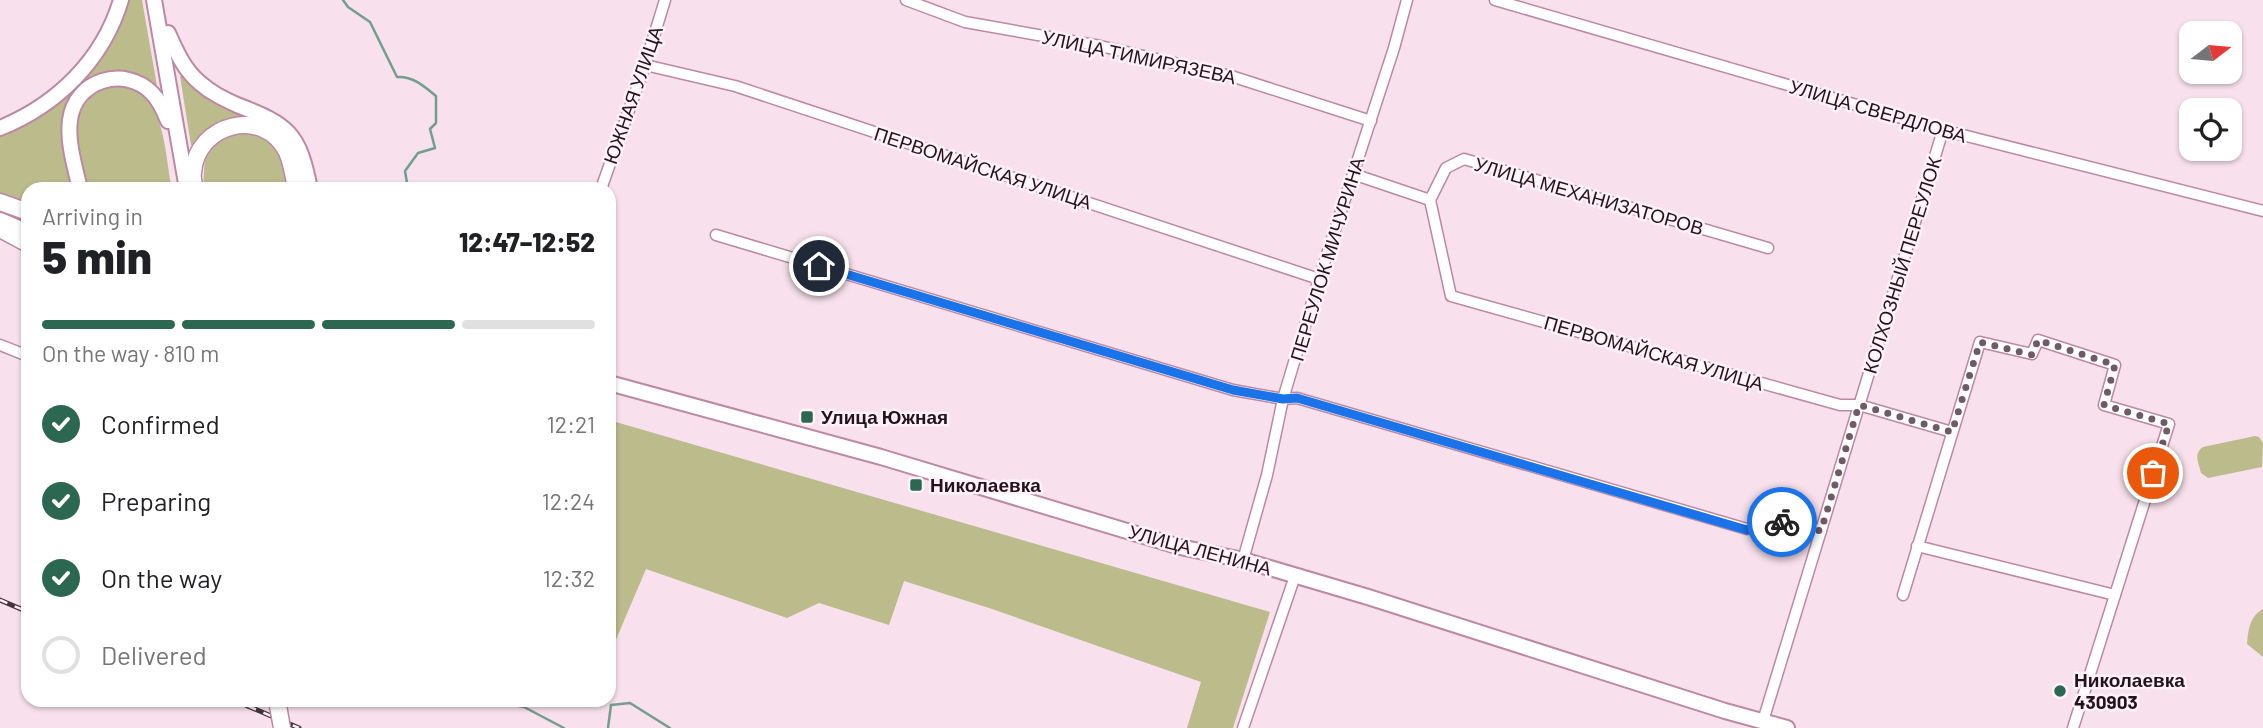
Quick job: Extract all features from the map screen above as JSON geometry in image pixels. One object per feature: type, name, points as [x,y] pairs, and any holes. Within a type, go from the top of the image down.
[{"type":"main road","points":[[0,128],[48,102],[76,77],[102,44],[121,0]]},
{"type":"main road","points":[[146,0],[179,182]]},
{"type":"main road","points":[[154,0],[192,182]]},
{"type":"main road","points":[[162,0],[192,182]]},
{"type":"main road","points":[[167,33],[178,57],[198,82],[216,95],[265,115],[289,132],[300,149],[308,182]]},
{"type":"main road","points":[[79,182],[69,133],[70,118],[75,104],[91,85],[113,78],[124,78],[137,83],[151,92],[168,121]]},
{"type":"main road","points":[[193,182],[202,146],[221,129],[236,125],[262,128],[275,137],[286,150],[294,182]]},
{"type":"main road","points":[[0,202],[21,210]]},
{"type":"main road","points":[[0,211],[21,218]]},
{"type":"main road","points":[[3,227],[21,231]]},
{"type":"main road","points":[[3,227],[21,238]]},
{"type":"main road","name":"УЛИЦА ЛЕНИНА","points":[[616,385],[881,457],[1180,547],[1242,560],[1787,728]]},
{"type":"main road","points":[[278,707],[282,728]]},
{"type":"street","name":"ЮЖНАЯ УЛИЦА","points":[[603,182],[665,0]]},
{"type":"street","name":"УЛИЦА ТИМИРЯЗЕВА","points":[[906,0],[965,22],[1100,46],[1231,76],[1371,121]]},
{"type":"street","name":"ПЕРЕУЛОК МИЧУРИНА","points":[[1242,560],[1267,475],[1283,399],[1394,48],[1406,0]]},
{"type":"street","name":"УЛИЦА СВЕРДЛОВА","points":[[1495,0],[1943,130],[2263,211]]},
{"type":"street","name":"ПЕРВОМАЙСКАЯ УЛИЦА","points":[[645,65],[736,86],[1319,279]]},
{"type":"street","name":"КОЛХОЗНЫЙ ПЕРЕУЛОК","points":[[1763,721],[1943,130]]},
{"type":"street","name":"УЛИЦА МЕХАНИЗАТОРОВ","points":[[1430,201],[1446,168],[1464,159],[1768,248]]},
{"type":"street","points":[[1353,174],[1430,201]]},
{"type":"street","name":"ПЕРВОМАЙСКАЯ УЛИЦА","points":[[1430,201],[1451,296],[1840,405],[1859,405],[1952,432]]},
{"type":"street","points":[[716,235],[1221,386],[1283,399],[1297,398],[1747,530],[1779,522],[1821,531]]},
{"type":"street","points":[[1903,595],[1980,342],[2032,355],[2038,340],[2115,365],[2104,405],[2169,424],[2073,728]]},
{"type":"street","points":[[0,345],[21,353]]},
{"type":"street","points":[[1917,546],[2115,595]]},
{"type":"street","points":[[1243,728],[1296,576]]},
{"type":"shaded area","points":[[127,0],[142,0],[157,86],[125,73],[71,97],[74,182],[21,182],[21,205],[0,196],[0,134],[16,129],[49,108]]},
{"type":"shaded area","points":[[184,75],[204,95],[257,120],[237,120],[222,124],[196,146],[191,145],[180,76]]},
{"type":"shaded area","points":[[108,86],[130,87],[142,94],[151,105],[162,131],[171,182],[86,182],[77,131],[84,105]]},
{"type":"shaded area","points":[[238,130],[263,137],[276,148],[289,182],[203,182],[205,156],[215,139]]},
{"type":"shaded area","points":[[616,422],[1270,612],[1233,728],[1187,728],[1201,682],[904,581],[889,625],[819,603],[787,618],[646,569],[616,640]]},
{"type":"shaded area","points":[[2255,436],[2263,443],[2262,467],[2208,478],[2201,473],[2197,456],[2203,447]]},
{"type":"shaded area","points":[[2263,609],[2263,657],[2247,644],[2252,619]]},
{"type":"waterway","points":[[343,0],[348,7],[370,22],[397,77],[413,80],[436,96],[436,123],[430,129],[435,148],[418,153],[405,171],[407,182]]},
{"type":"waterway","points":[[616,704],[630,703],[670,728]]},
{"type":"waterway","points":[[524,707],[564,728]]},
{"type":"waterway","points":[[608,728],[611,707]]},
{"type":"railway","points":[[0,600],[21,609]]},
{"type":"railway","points":[[250,707],[299,728]]},
{"type":"way so far","points":[[1782,522],[1821,531],[1859,405],[1952,432],[1980,342],[2032,355],[2038,340],[2115,365],[2104,405],[2169,424],[2153,473]]},
{"type":"place","name":"Улица Южная","points":[[807,417]]},
{"type":"place","name":"Николаевка","points":[[916,485]]},
{"type":"place","name":"Николаевка 430903","points":[[2060,691]]},
{"type":"route","points":[[819,266],[1233,390],[1283,399],[1297,398],[1747,530],[1782,522]]}]
